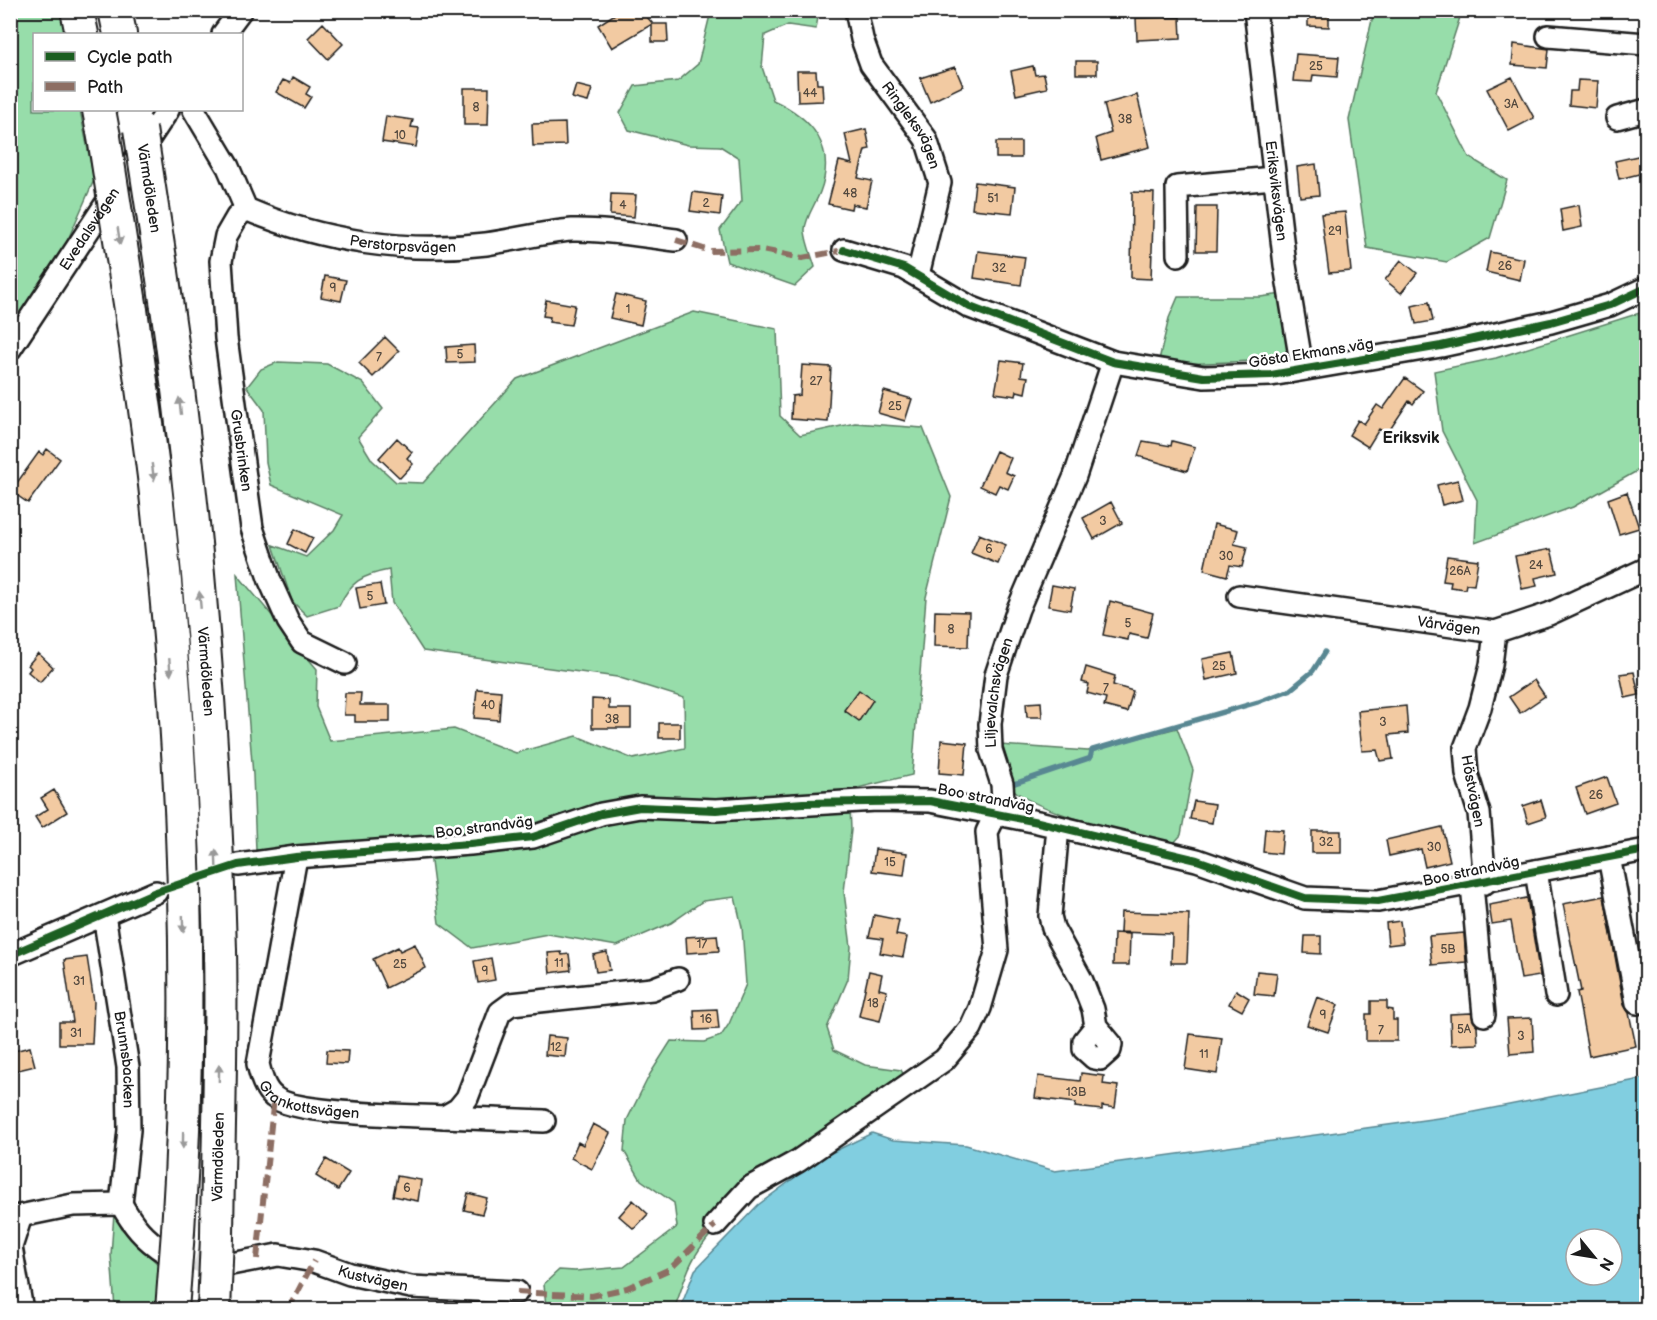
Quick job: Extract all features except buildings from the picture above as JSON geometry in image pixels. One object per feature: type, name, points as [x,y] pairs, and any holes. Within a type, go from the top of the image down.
[{"type":"highway","points":[[77,10],[82,33]]},
{"type":"highway","points":[[115,10],[120,33]]},
{"type":"highway","name":"Värmdöleden","points":[[138,119],[162,272],[193,517],[210,732],[220,951],[224,1250],[214,1310]]},
{"type":"highway","points":[[101,123],[155,485],[180,778],[185,1015],[184,1146],[172,1242],[172,1310]]},
{"type":"street","points":[[224,33],[241,10]]},
{"type":"street","name":"Ringleksvägen","points":[[856,10],[862,39],[871,64],[926,139],[937,168],[940,183],[918,275]]},
{"type":"street","name":"Eriksviksvägen","points":[[1255,10],[1273,178],[1302,368]]},
{"type":"street","points":[[1548,36],[1647,44]]},
{"type":"street","name":"Evedalsvägen","points":[[10,349],[167,111]]},
{"type":"street","points":[[195,111],[228,167],[246,209]]},
{"type":"street","points":[[1617,118],[1647,111]]},
{"type":"street","points":[[1178,255],[1177,187],[1273,178]]},
{"type":"street","name":"Perstorpsvägen","points":[[246,209],[298,230],[394,245],[429,247],[484,244],[573,230],[676,240]]},
{"type":"street","name":"Grusbrinken","points":[[246,209],[237,217],[226,236],[221,261],[226,338],[252,528],[270,581],[297,635],[302,642],[320,653],[345,663]]},
{"type":"street","points":[[843,250],[918,275]]},
{"type":"street","name":"Gösta Ekmans väg","points":[[918,275],[944,293],[970,306],[1113,362],[1204,377],[1271,375],[1441,346],[1551,322],[1610,305],[1647,288]]},
{"type":"street","name":"Liljevalchsvägen","points":[[715,1225],[749,1188],[798,1161],[918,1081],[944,1060],[971,1028],[995,963],[997,950],[987,832],[1003,799],[1002,784],[991,750],[990,724],[1002,653],[1075,476],[1113,362]]},
{"type":"street","name":"Vårvägen","points":[[1239,596],[1495,632],[1549,614],[1647,568]]},
{"type":"street","name":"Höstvägen","points":[[1484,1015],[1479,813],[1467,774],[1465,748],[1480,708],[1491,665],[1495,632]]},
{"type":"street","name":"Boo strandväg","points":[[238,865],[296,857],[533,837],[601,814],[640,807],[716,810],[824,802],[930,801],[997,814],[1197,861],[1305,898],[1378,902],[1647,850]]},
{"type":"street","points":[[1058,827],[1050,916],[1053,928],[1082,981],[1093,1009],[1096,1026]]},
{"type":"street","name":"Grankottsvägen","points":[[296,857],[258,1064],[263,1083],[274,1097],[289,1105],[330,1111],[544,1121]]},
{"type":"street","points":[[1609,858],[1637,1003]]},
{"type":"street","points":[[1536,871],[1556,995]]},
{"type":"street","points":[[10,955],[156,892]]},
{"type":"street","name":"Brunnsbacken","points":[[104,915],[128,1067],[129,1130],[121,1204]]},
{"type":"street","points":[[444,1117],[458,1109],[467,1098],[500,1012],[511,1004],[652,989],[678,979]]},
{"type":"street","points":[[22,1310],[10,1247],[16,1217],[73,1206],[121,1204],[132,1224],[147,1242],[172,1242]]},
{"type":"street","name":"Kustvägen","points":[[224,1250],[314,1261],[350,1274],[411,1287],[517,1292]]},
{"type":"green space","points":[[11,11],[61,11],[66,33],[33,33],[33,111],[80,111],[94,180],[66,244],[15,323],[11,323]]},
{"type":"green space","points":[[711,11],[819,11],[816,29],[788,25],[765,35],[762,67],[773,100],[787,107],[809,125],[818,136],[825,161],[820,192],[805,227],[815,267],[795,286],[727,262],[720,230],[742,201],[739,158],[720,146],[688,145],[629,130],[620,113],[635,86],[678,81],[698,64]]},
{"type":"green space","points":[[1374,11],[1462,11],[1436,92],[1469,157],[1507,180],[1490,238],[1447,262],[1367,248],[1349,120]]},
{"type":"green space","points":[[1283,294],[1288,349],[1277,360],[1183,364],[1159,360],[1169,318],[1178,297],[1260,297]]},
{"type":"green space","points":[[1646,311],[1646,466],[1573,507],[1475,543],[1477,500],[1442,431],[1434,371],[1496,358]]},
{"type":"green space","points":[[694,312],[777,329],[780,416],[800,435],[855,423],[923,428],[951,497],[926,597],[912,775],[824,796],[469,839],[256,850],[253,775],[237,574],[317,669],[316,707],[330,741],[454,729],[516,753],[577,736],[633,759],[685,748],[684,698],[617,677],[423,651],[392,603],[389,570],[371,574],[358,581],[348,591],[339,606],[307,616],[292,601],[273,545],[306,557],[334,530],[343,515],[271,485],[266,462],[264,410],[247,387],[261,369],[278,362],[327,364],[363,383],[383,409],[358,437],[372,460],[396,482],[423,483],[517,379]]},
{"type":"green space","points":[[1177,728],[1193,770],[1181,835],[1173,844],[1111,829],[1060,813],[1020,795],[1008,781],[1000,745],[1088,751]]},
{"type":"green space","points":[[850,806],[851,830],[844,892],[851,947],[848,979],[827,1028],[834,1050],[865,1065],[901,1070],[913,1092],[793,1165],[735,1210],[712,1233],[694,1258],[674,1309],[553,1310],[546,1307],[544,1284],[559,1270],[624,1267],[677,1227],[674,1203],[641,1180],[624,1151],[627,1120],[650,1074],[671,1041],[704,1042],[721,1036],[729,1024],[746,984],[742,927],[735,897],[703,901],[671,923],[617,946],[548,934],[472,948],[439,923],[430,854],[600,820],[641,815]]},
{"type":"green space","points":[[114,1213],[122,1229],[163,1269],[161,1309],[115,1309],[111,1255]]},
{"type":"water","points":[[1646,1073],[1646,1309],[680,1309],[695,1270],[758,1205],[821,1158],[872,1133],[893,1140],[966,1145],[1055,1171],[1453,1116],[1641,1079]]},
{"type":"waterway","points":[[1010,785],[1090,758],[1092,750],[1258,702],[1290,690],[1313,671],[1325,652]]},
{"type":"tunnel","points":[[165,1252],[201,1262],[229,1264]]},
{"type":"marked path","points":[[676,240],[710,251],[762,250],[802,258],[844,250]]},
{"type":"marked path","points":[[257,1259],[274,1097]]},
{"type":"marked path","points":[[517,1292],[592,1296],[627,1288],[670,1269],[715,1225]]},
{"type":"marked path","points":[[288,1310],[314,1261]]},
{"type":"cycle path","points":[[844,250],[904,268],[970,307],[1113,362],[1204,377],[1271,375],[1441,346],[1551,322],[1610,305],[1646,288]]},
{"type":"cycle path","points":[[10,955],[156,892],[238,865],[296,857],[533,837],[601,814],[640,807],[716,810],[803,803],[930,801],[1038,822],[1197,860],[1305,898],[1378,901],[1646,850]]},
{"type":"district","name":"Eriksvik","points":[[1411,437]]}]
